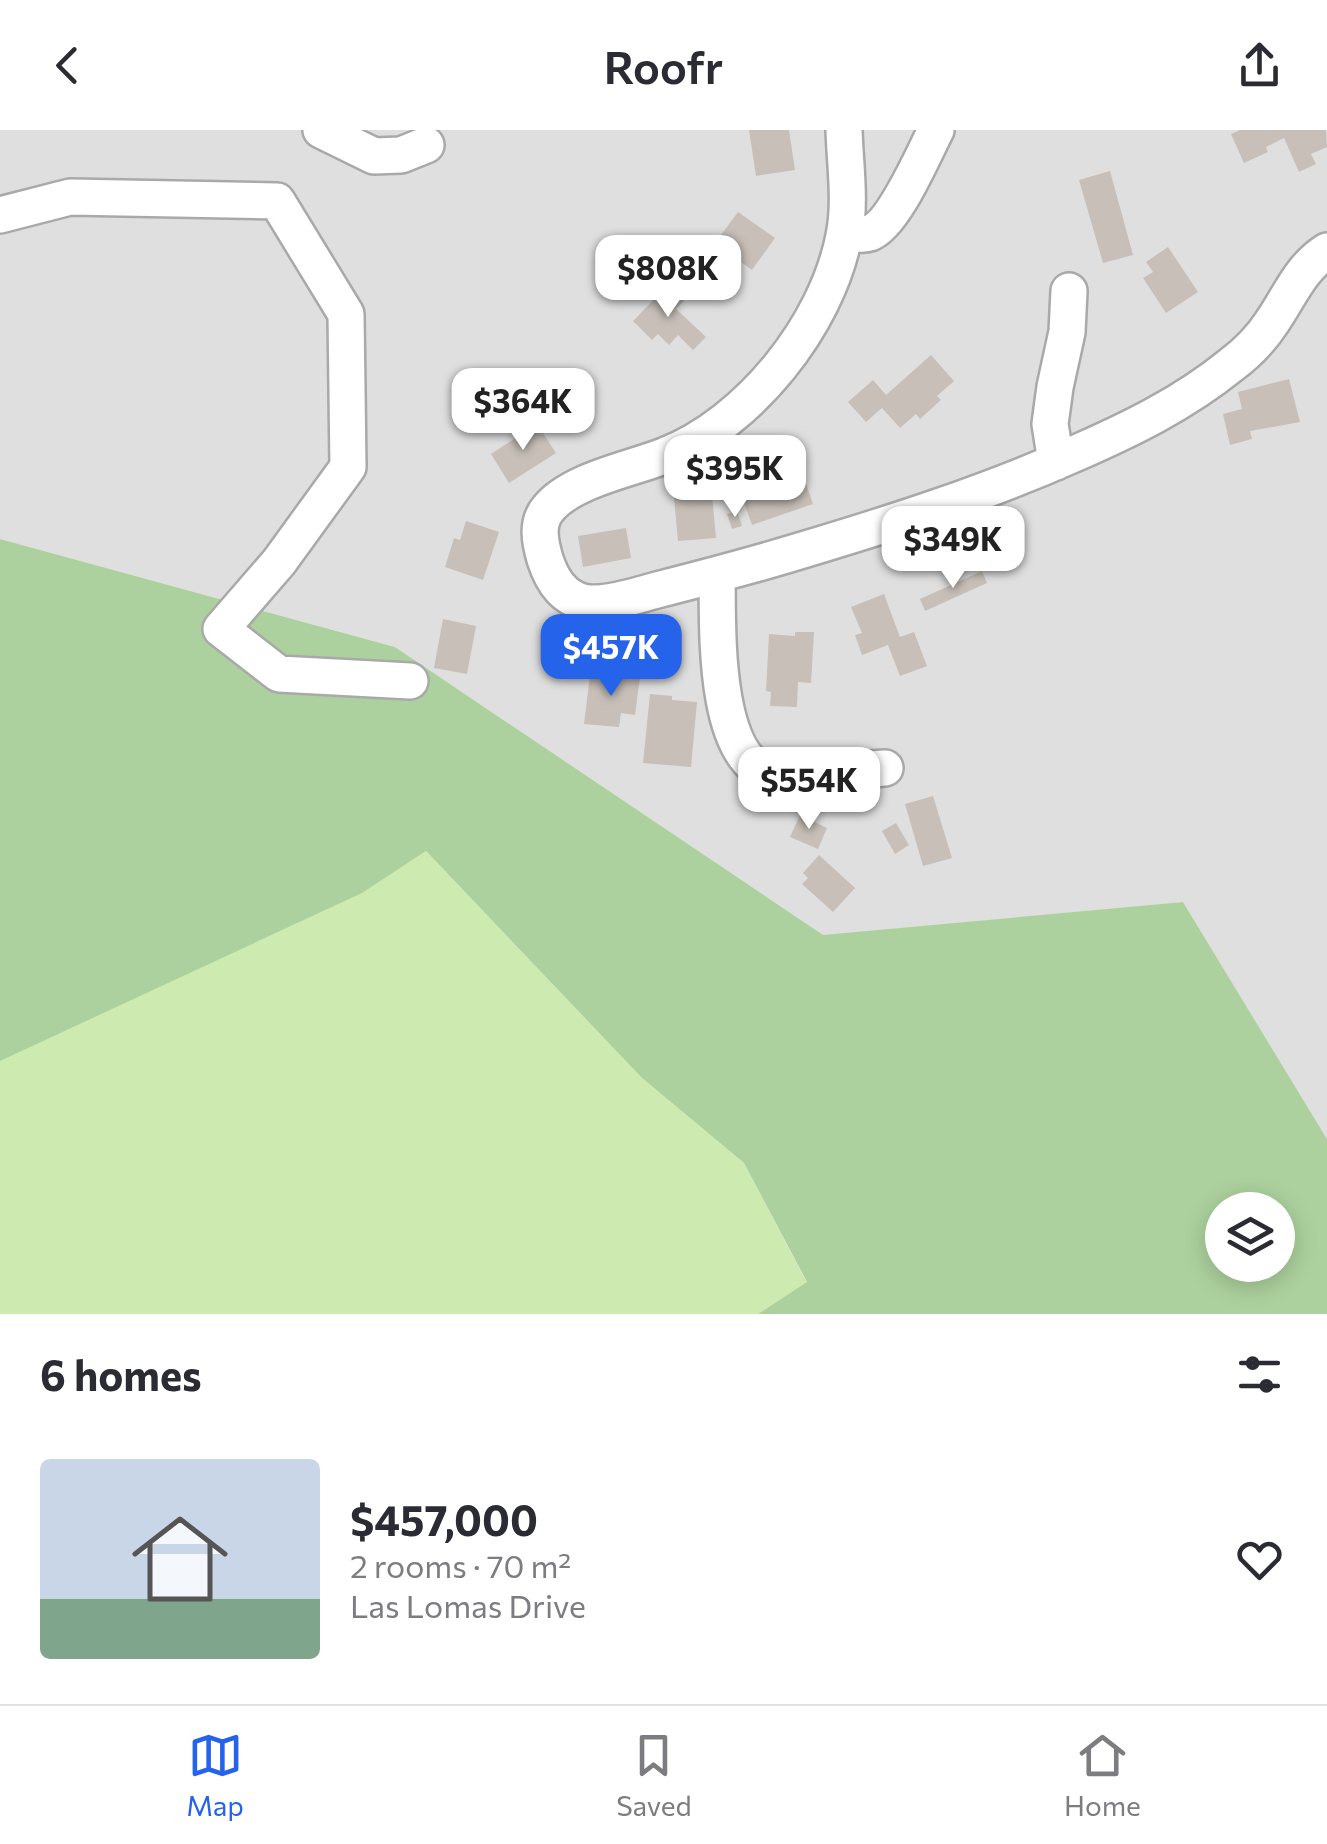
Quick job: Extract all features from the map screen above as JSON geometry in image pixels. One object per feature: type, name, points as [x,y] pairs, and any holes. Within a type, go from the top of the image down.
[{"type":"street","points":[[321,130],[374,156],[400,155],[426,144]]},
{"type":"street","points":[[844,130],[846,231],[839,258],[812,318],[782,364],[742,407],[696,441],[595,480],[555,502],[542,517],[541,540],[553,579],[570,596],[586,603],[631,597],[717,575],[922,514],[1056,462],[1159,414],[1230,366],[1254,346],[1305,268],[1327,251]]},
{"type":"street","points":[[846,231],[862,235],[883,225],[936,130]]},
{"type":"street","points":[[0,215],[70,197],[277,201],[346,314],[348,466],[279,562],[220,629],[279,674],[410,681]]},
{"type":"street","points":[[1056,462],[1050,424],[1067,332],[1070,291]]},
{"type":"street","points":[[717,575],[726,712],[731,732],[752,766],[772,775],[885,768]]},
{"type":"shaded area","points":[[0,130],[1327,130],[1327,1139],[1183,902],[823,936],[395,647],[0,539]]},
{"type":"green space","points":[[0,539],[395,647],[823,935],[1183,902],[1327,1139],[1327,1314],[758,1314],[807,1282],[744,1163],[642,1078],[426,851],[362,893],[0,1061]]},
{"type":"green space","points":[[426,851],[642,1078],[744,1163],[807,1283],[758,1314],[0,1314],[0,1049],[361,893]]},
{"type":"building","points":[[749,130],[789,130],[795,170],[756,176]]},
{"type":"building","points":[[1240,130],[1326,130],[1327,147],[1311,154],[1316,164],[1299,172],[1284,138],[1266,147],[1268,152],[1244,163],[1231,134]]},
{"type":"building","points":[[1110,171],[1133,255],[1103,263],[1079,180]]},
{"type":"building","points":[[738,212],[775,238],[752,270],[715,243]]},
{"type":"building","points":[[1168,247],[1198,292],[1166,313],[1143,278],[1153,272],[1146,262]]},
{"type":"building","points":[[668,285],[684,301],[676,309],[706,337],[693,350],[678,335],[669,345],[658,334],[652,340],[633,321]]},
{"type":"building","points":[[931,355],[954,381],[920,419],[916,414],[900,428],[882,408],[866,422],[848,402],[873,380],[886,395]]},
{"type":"building","points":[[1289,379],[1300,422],[1250,431],[1252,439],[1230,445],[1223,414],[1242,409],[1238,392]]},
{"type":"building","points":[[537,424],[556,453],[509,483],[491,454]]},
{"type":"building","points":[[788,456],[795,478],[803,475],[813,504],[752,525],[742,497],[767,489],[759,466]]},
{"type":"building","points":[[712,494],[716,538],[678,541],[674,498]]},
{"type":"building","points":[[737,511],[742,526],[732,529],[727,514]]},
{"type":"building","points":[[466,521],[499,532],[483,580],[445,567],[454,538],[460,540]]},
{"type":"building","points":[[626,528],[631,558],[583,567],[578,536]]},
{"type":"building","points":[[982,571],[987,583],[925,611],[920,599]]},
{"type":"building","points":[[884,594],[900,637],[914,632],[927,666],[900,676],[888,645],[862,655],[855,635],[862,633],[851,607]]},
{"type":"building","points":[[443,619],[476,626],[467,674],[434,668]]},
{"type":"building","points":[[795,632],[814,632],[811,683],[798,682],[797,707],[770,706],[771,692],[766,691],[769,634],[795,636]]},
{"type":"building","points":[[607,673],[640,677],[635,715],[621,713],[619,727],[584,724],[590,675],[607,677]]},
{"type":"building","points":[[650,694],[697,702],[691,767],[643,763]]},
{"type":"building","points":[[933,796],[952,858],[923,866],[905,804]]},
{"type":"building","points":[[800,815],[827,828],[818,849],[790,837]]},
{"type":"building","points":[[896,823],[909,845],[895,854],[882,831]]},
{"type":"building","points":[[819,855],[855,888],[833,912],[802,884],[808,878],[803,873]]}]
